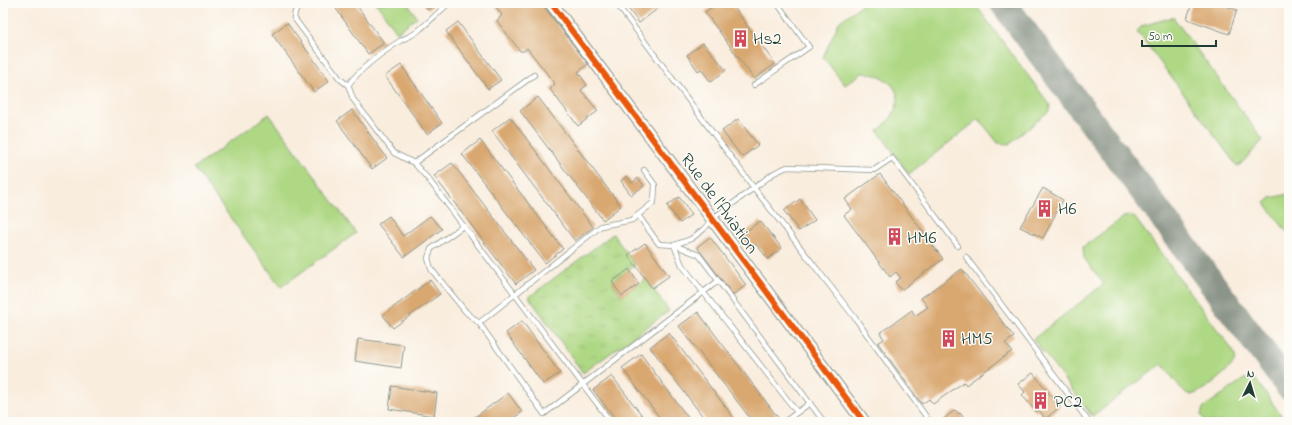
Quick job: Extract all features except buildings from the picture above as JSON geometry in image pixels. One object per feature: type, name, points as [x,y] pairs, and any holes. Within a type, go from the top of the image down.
[{"type":"street","name":"Rue de l'Aviation","points":[[552,3],[864,422]]},
{"type":"lane","points":[[301,3],[295,12],[294,18],[340,79],[348,85],[353,99],[394,153],[414,164],[463,226],[611,422]]},
{"type":"lane","points":[[348,85],[357,74],[393,46],[411,34],[418,32],[449,3]]},
{"type":"lane","points":[[616,3],[754,188],[855,318],[930,422]]},
{"type":"lane","points":[[754,85],[809,46],[777,3]]},
{"type":"lane","points":[[414,164],[534,75]]},
{"type":"lane","points":[[674,245],[691,239],[712,219],[774,173],[787,167],[874,170],[892,158],[958,246]]},
{"type":"lane","points":[[479,323],[601,226],[632,220],[654,202],[655,185],[644,170]]},
{"type":"lane","points":[[638,215],[659,244],[674,245],[699,255],[824,422]]},
{"type":"lane","points":[[463,226],[432,249],[428,258],[431,269],[466,312],[479,323],[544,414],[718,281]]},
{"type":"lane","points":[[674,245],[682,265],[797,412]]},
{"type":"lane","points":[[966,258],[1089,422]]},
{"type":"lane","points":[[784,422],[810,403]]},
{"type":"green space","points":[[376,3],[407,3],[417,17],[397,32]]},
{"type":"green space","points":[[864,3],[974,3],[1050,105],[1049,111],[1009,144],[998,143],[979,119],[909,174],[878,131],[893,115],[897,104],[897,96],[891,84],[878,76],[862,73],[845,85],[823,57],[839,22]]},
{"type":"green space","points":[[1173,17],[1263,140],[1241,164],[1237,166],[1137,31],[1142,26]]},
{"type":"green space","points":[[269,114],[356,233],[281,287],[194,168]]},
{"type":"green space","points":[[1289,194],[1289,235],[1265,203],[1271,198]]},
{"type":"green space","points":[[1130,216],[1135,218],[1233,351],[1236,359],[1229,369],[1216,380],[1202,390],[1191,395],[1184,392],[1162,364],[1092,416],[1033,339],[1104,284],[1084,258],[1083,247],[1124,217]]},
{"type":"green space","points":[[613,234],[635,265],[612,282],[622,296],[646,279],[669,311],[583,373],[529,297]]},
{"type":"green space","points":[[1244,379],[1256,380],[1286,422],[1206,422],[1201,415],[1203,408]]},
{"type":"taxiway","points":[[1003,3],[1289,387]]},
{"type":"cycle path","points":[[551,3],[864,422]]},
{"type":"place","name":"Hs2","points":[[740,38]]},
{"type":"place","name":"H6","points":[[1045,208]]},
{"type":"place","name":"HM6","points":[[894,237]]},
{"type":"place","name":"HM5","points":[[948,338]]},
{"type":"place","name":"PC2","points":[[1041,401]]}]
